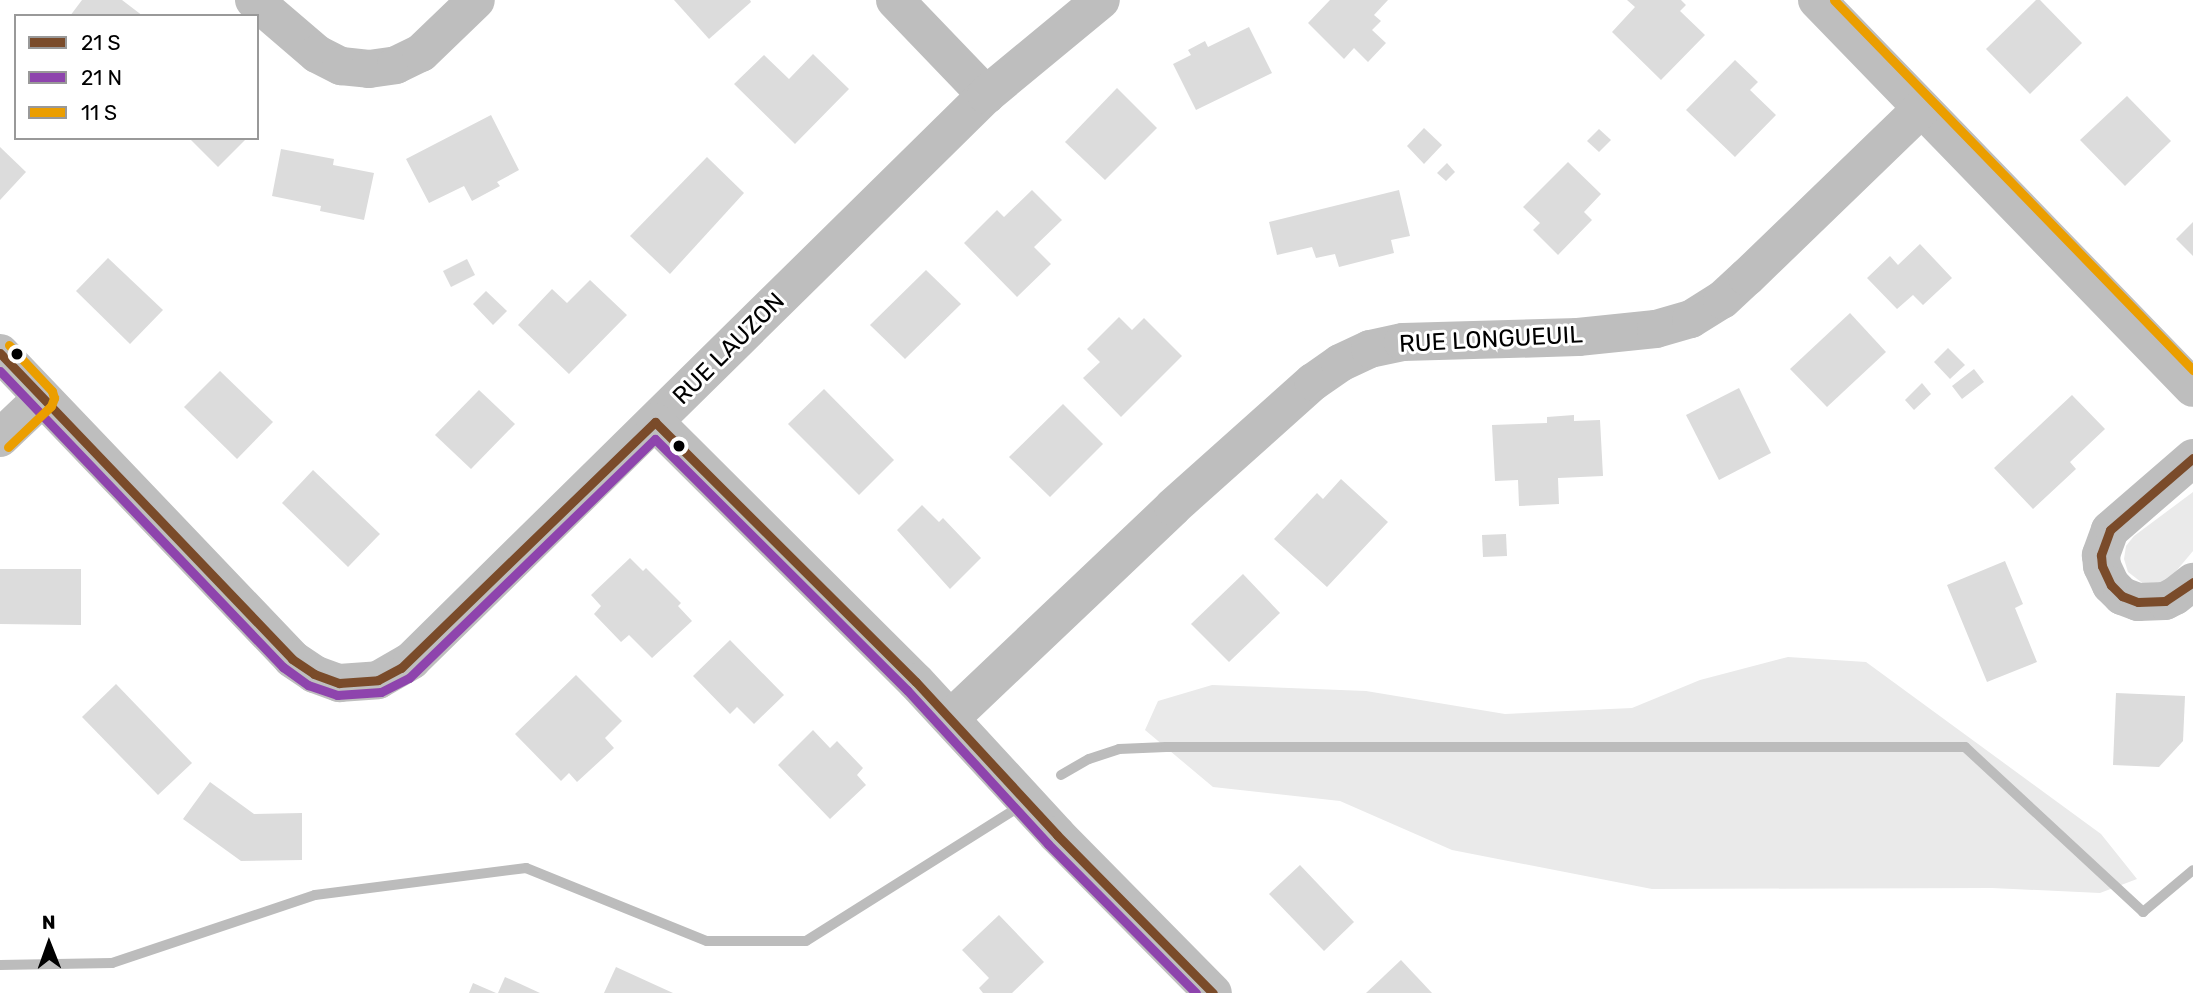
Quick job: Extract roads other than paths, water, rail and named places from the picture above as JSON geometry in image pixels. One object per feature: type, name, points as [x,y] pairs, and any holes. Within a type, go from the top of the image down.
[{"type":"street","points":[[254,0],[317,54],[341,66],[369,69],[396,65],[421,52],[476,0]]},
{"type":"street","points":[[895,0],[986,94]]},
{"type":"street","name":"RUE LAUZON","points":[[42,398],[292,659],[314,674],[352,684],[378,680],[412,660],[986,94],[1101,0]]},
{"type":"street","points":[[1817,0],[2193,388]]},
{"type":"street","name":"RUE LONGUEUIL","points":[[951,718],[1173,507],[1313,382],[1340,363],[1370,349],[1403,342],[1578,337],[1656,329],[1691,319],[1722,300],[1739,285],[1921,108]]},
{"type":"street","points":[[0,353],[42,398],[0,438]]},
{"type":"street","points":[[655,422],[951,718],[1057,835],[1213,993]]},
{"type":"street","points":[[2193,458],[2118,521],[2103,542],[2101,555],[2102,566],[2111,585],[2122,596],[2137,602],[2165,601],[2193,582]]},
{"type":"waterway","points":[[1061,775],[1089,759],[1119,749],[1166,747],[1965,747],[2143,912],[2193,870]]},
{"type":"waterway","points":[[0,965],[112,963],[315,895],[526,868],[707,941],[806,941],[1019,807]]}]
